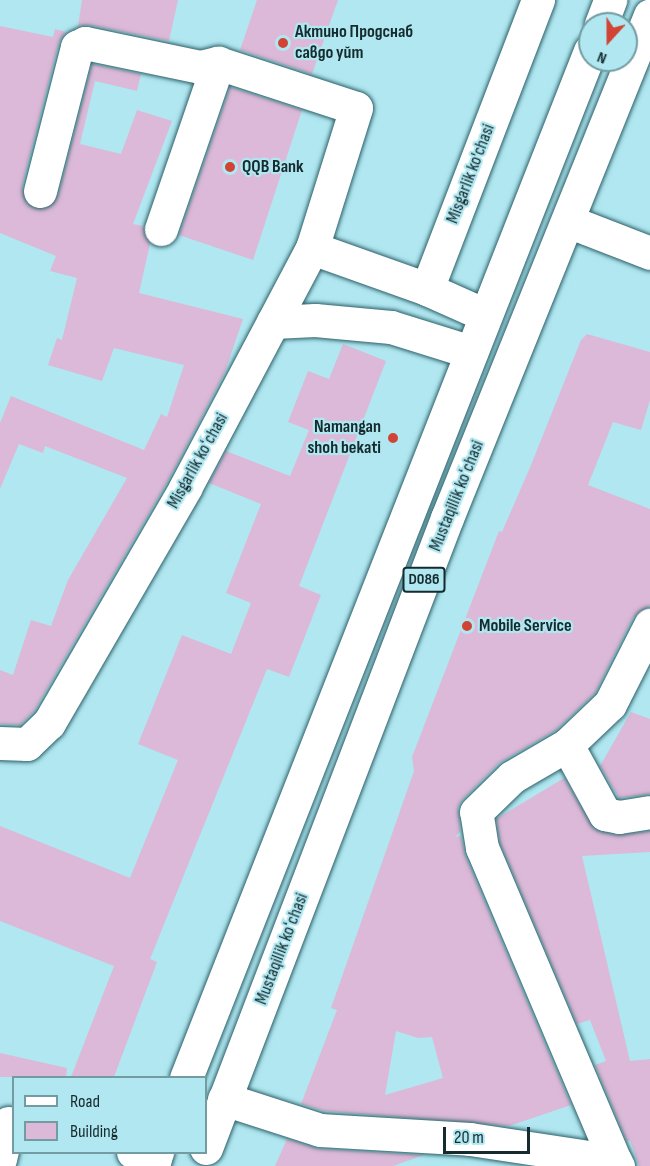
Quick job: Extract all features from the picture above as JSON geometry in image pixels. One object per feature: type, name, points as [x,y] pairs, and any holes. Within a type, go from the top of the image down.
[{"type":"main road","name":"Misgarlik ko'chasi","points":[[427,289],[538,0]]},
{"type":"main road","name":"Mustaqillik koʻchasi","points":[[207,1145],[447,519],[650,15]]},
{"type":"main road","points":[[40,191],[77,47],[85,43],[200,67],[218,63]]},
{"type":"main road","points":[[161,229],[218,63]]},
{"type":"main road","name":"Misgarlik koʻchasi","points":[[0,743],[27,744],[49,723],[185,488],[312,249],[356,108],[218,63]]},
{"type":"main road","name":"D086","points":[[186,1076],[582,72]]},
{"type":"main road","points":[[568,220],[650,254]]},
{"type":"main road","points":[[312,249],[427,289],[485,315]]},
{"type":"main road","points":[[273,322],[315,320],[391,327],[471,352]]},
{"type":"main road","points":[[616,1163],[482,848],[476,812],[512,777],[567,745],[610,704],[650,626]]},
{"type":"main road","points":[[567,745],[605,814],[619,817],[650,812]]},
{"type":"main road","points":[[224,1099],[320,1130],[470,1139],[616,1163]]},
{"type":"main road","points":[[0,1159],[7,1123]]},
{"type":"building","points":[[82,0],[178,0],[169,41],[89,25],[78,26]]},
{"type":"building","name":"Актино Продснаб савдо уйт","points":[[257,0],[338,0],[312,74],[240,50]]},
{"type":"building","points":[[0,26],[53,37],[55,29],[66,32],[59,42],[22,186],[27,204],[44,209],[58,196],[92,64],[141,74],[137,91],[95,81],[80,144],[121,154],[137,110],[172,121],[133,224],[143,226],[150,244],[139,293],[243,319],[225,372],[169,479],[34,711],[20,725],[0,724],[0,670],[13,675],[31,620],[51,626],[68,580],[127,478],[45,446],[43,453],[19,444],[0,489],[0,423],[11,396],[144,450],[161,414],[167,417],[184,365],[114,348],[102,381],[48,365],[57,338],[62,340],[77,278],[50,271],[56,256],[0,233]]},
{"type":"building","points":[[230,87],[302,110],[253,260],[179,235]]},
{"type":"building","points":[[587,334],[650,352],[650,400],[641,430],[613,422],[588,485],[650,509],[650,606],[633,617],[595,693],[556,730],[499,763],[463,799],[458,807],[460,832],[455,837],[461,836],[465,855],[571,1105],[509,1126],[324,1111],[301,1104],[337,1010],[331,1008],[414,771],[412,757],[499,531],[502,532],[531,465],[581,340]],"holes":[[[396,1031],[418,1038],[432,1037],[443,1078],[385,1095]]]},
{"type":"building","points":[[343,344],[386,361],[299,586],[321,595],[289,677],[267,669],[150,959],[157,962],[114,1076],[71,1076],[114,966],[0,921],[0,826],[130,878],[178,760],[138,744],[182,635],[231,654],[251,603],[226,593],[261,504],[209,483],[226,451],[290,476],[309,430],[288,422],[308,371],[329,379]]},
{"type":"building","points":[[631,712],[650,719],[650,794],[619,798],[600,766]]},
{"type":"building","points":[[564,778],[594,829],[615,835],[650,831],[650,852],[582,856],[630,1061],[650,1059],[650,1166],[639,1166],[630,1140],[627,1142],[595,1065],[606,1061],[590,1020],[577,1024],[500,843],[496,819]]},
{"type":"building","points":[[0,1053],[67,1068],[66,1076],[0,1077]]},
{"type":"building","points":[[287,1139],[319,1149],[424,1155],[393,1166],[275,1166]]},
{"type":"place","name":"Актино Продснаб савдо уйт","points":[[283,43]]},
{"type":"place","name":"QQB Bank","points":[[230,167]]},
{"type":"place","name":"Namangan shoh bekati","points":[[393,438]]},
{"type":"place","name":"Mobile Service","points":[[467,626]]}]
